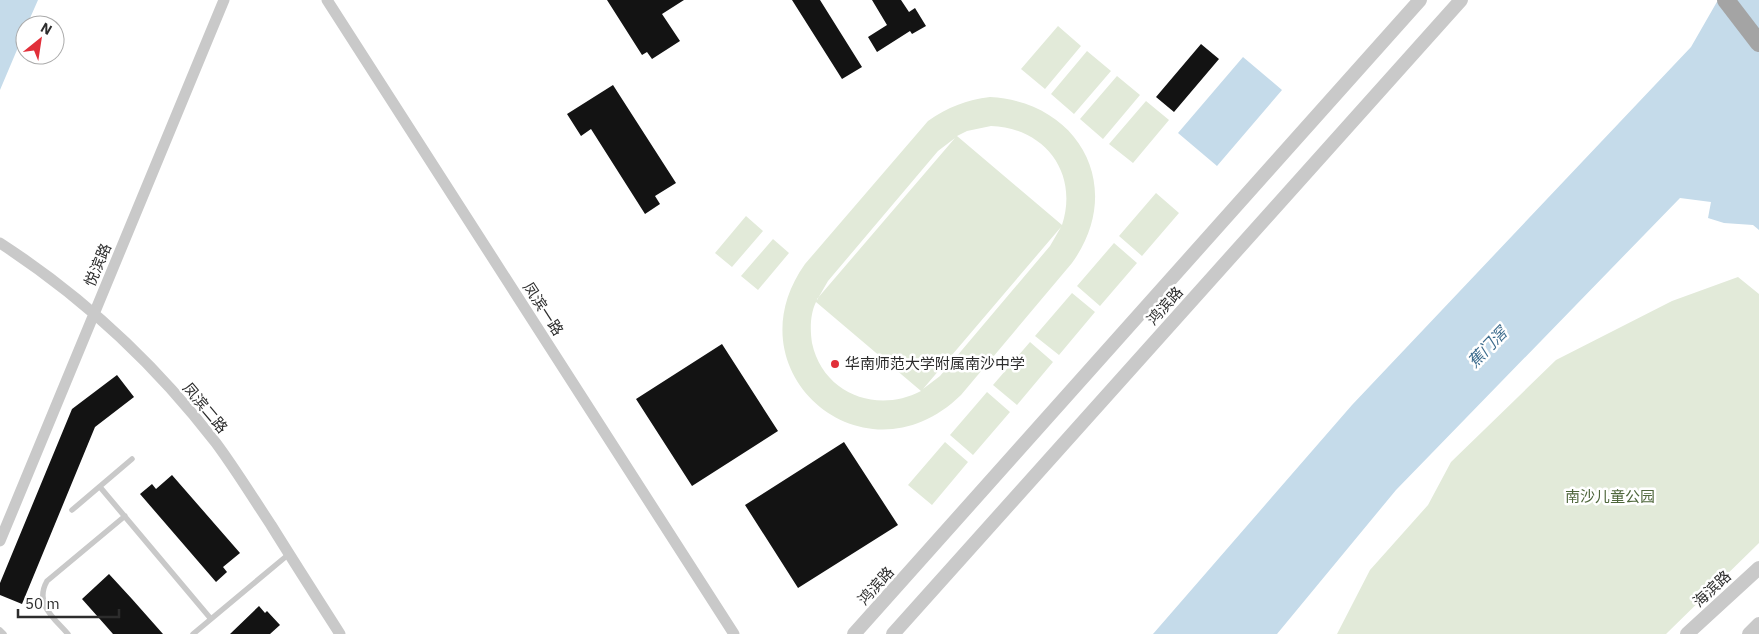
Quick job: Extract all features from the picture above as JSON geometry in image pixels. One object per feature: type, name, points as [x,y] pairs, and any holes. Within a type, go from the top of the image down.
[{"type":"main road","points":[[1726,0],[1759,43]]},
{"type":"street","name":"悦滨路","points":[[0,541],[224,0]]},
{"type":"street","name":"凤滨一路","points":[[327,0],[734,634]]},
{"type":"street","name":"鸿滨路","points":[[854,634],[1420,0]]},
{"type":"street","name":"鸿滨路","points":[[893,634],[1461,0]]},
{"type":"street","name":"凤滨二路","points":[[0,243],[38,269],[94,314],[146,363],[194,416],[237,473],[340,634]]},
{"type":"street","name":"海滨路","points":[[1687,634],[1759,568]]},
{"type":"street","points":[[1748,634],[1759,624]]},
{"type":"lane","points":[[72,510],[132,460]]},
{"type":"lane","points":[[100,487],[211,619]]},
{"type":"lane","points":[[68,634],[44,605],[42,597],[43,588],[47,581],[124,516]]},
{"type":"lane","points":[[193,634],[289,554]]},
{"type":"lane","points":[[0,630],[4,634]]},
{"type":"green space","points":[[1058,26],[1081,46],[1045,89],[1021,69]]},
{"type":"green space","points":[[1087,51],[1111,71],[1074,114],[1051,94]]},
{"type":"green space","points":[[1117,76],[1140,95],[1103,139],[1080,119]]},
{"type":"green space","points":[[990,97],[1022,102],[1048,114],[1070,132],[1085,154],[1094,179],[1095,206],[1088,235],[1072,263],[961,395],[924,421],[885,429],[849,423],[818,405],[795,378],[783,343],[786,304],[805,264],[928,121],[958,105]],"holes":[[[991,126],[1010,129],[1027,135],[1042,144],[1053,157],[1061,171],[1066,188],[1066,206],[1062,225],[957,136],[967,131]],[[955,138],[819,297],[828,281],[938,151]],[[1061,227],[1050,246],[940,376],[923,389]],[[816,302],[921,391],[904,398],[887,400],[870,399],[854,395],[840,387],[827,375],[818,361],[811,338],[813,312]]]},
{"type":"green space","points":[[1146,101],[1169,120],[1133,163],[1109,144]]},
{"type":"green space","points":[[1156,193],[1179,213],[1142,256],[1119,236]]},
{"type":"green space","points":[[746,216],[763,231],[732,267],[715,253]]},
{"type":"green space","points":[[773,239],[789,253],[758,290],[741,276]]},
{"type":"green space","points":[[1114,243],[1137,263],[1100,306],[1077,286]]},
{"type":"green space","name":"南沙儿童公园","points":[[1738,277],[1759,294],[1759,543],[1666,634],[1337,634],[1370,570],[1428,505],[1451,462],[1556,360],[1672,301]]},
{"type":"green space","points":[[1072,293],[1095,312],[1059,355],[1035,336]]},
{"type":"green space","points":[[1030,342],[1053,362],[1017,405],[993,385]]},
{"type":"green space","points":[[987,392],[1010,412],[973,455],[950,435]]},
{"type":"green space","points":[[945,442],[968,462],[932,505],[908,485]]},
{"type":"water","points":[[0,0],[38,0],[31,15],[15,15],[15,55],[0,90]]},
{"type":"water","name":"蕉门滘","points":[[1718,0],[1759,0],[1759,230],[1753,225],[1724,223],[1708,218],[1711,202],[1680,198],[1396,490],[1277,634],[1153,634],[1352,405],[1691,47]]},
{"type":"water","points":[[1243,57],[1282,90],[1217,166],[1178,133]]},
{"type":"building","points":[[607,0],[684,0],[662,14],[680,41],[652,59],[647,52],[642,55]]},
{"type":"building","points":[[792,0],[820,0],[862,67],[842,79]]},
{"type":"building","points":[[872,0],[901,0],[909,12],[915,8],[926,26],[912,34],[910,31],[877,52],[868,37],[887,25]]},
{"type":"building","points":[[1201,44],[1219,59],[1174,112],[1156,97]]},
{"type":"building","points":[[613,85],[676,183],[655,196],[660,204],[645,214],[591,129],[581,136],[567,114]]},
{"type":"building","points":[[722,344],[778,431],[692,486],[636,399]]},
{"type":"building","points":[[117,375],[134,397],[95,427],[22,604],[0,595],[0,583],[72,409]]},
{"type":"building","points":[[844,442],[898,525],[798,588],[745,505]]},
{"type":"building","points":[[172,475],[240,553],[223,567],[227,572],[216,582],[140,494],[152,484],[156,489]]},
{"type":"building","points":[[109,574],[163,634],[113,634],[82,599]]},
{"type":"building","points":[[259,606],[265,613],[267,611],[280,625],[270,634],[230,634]]},
{"type":"place","name":"华南师范大学附属南沙中学","points":[[835,364]]}]
